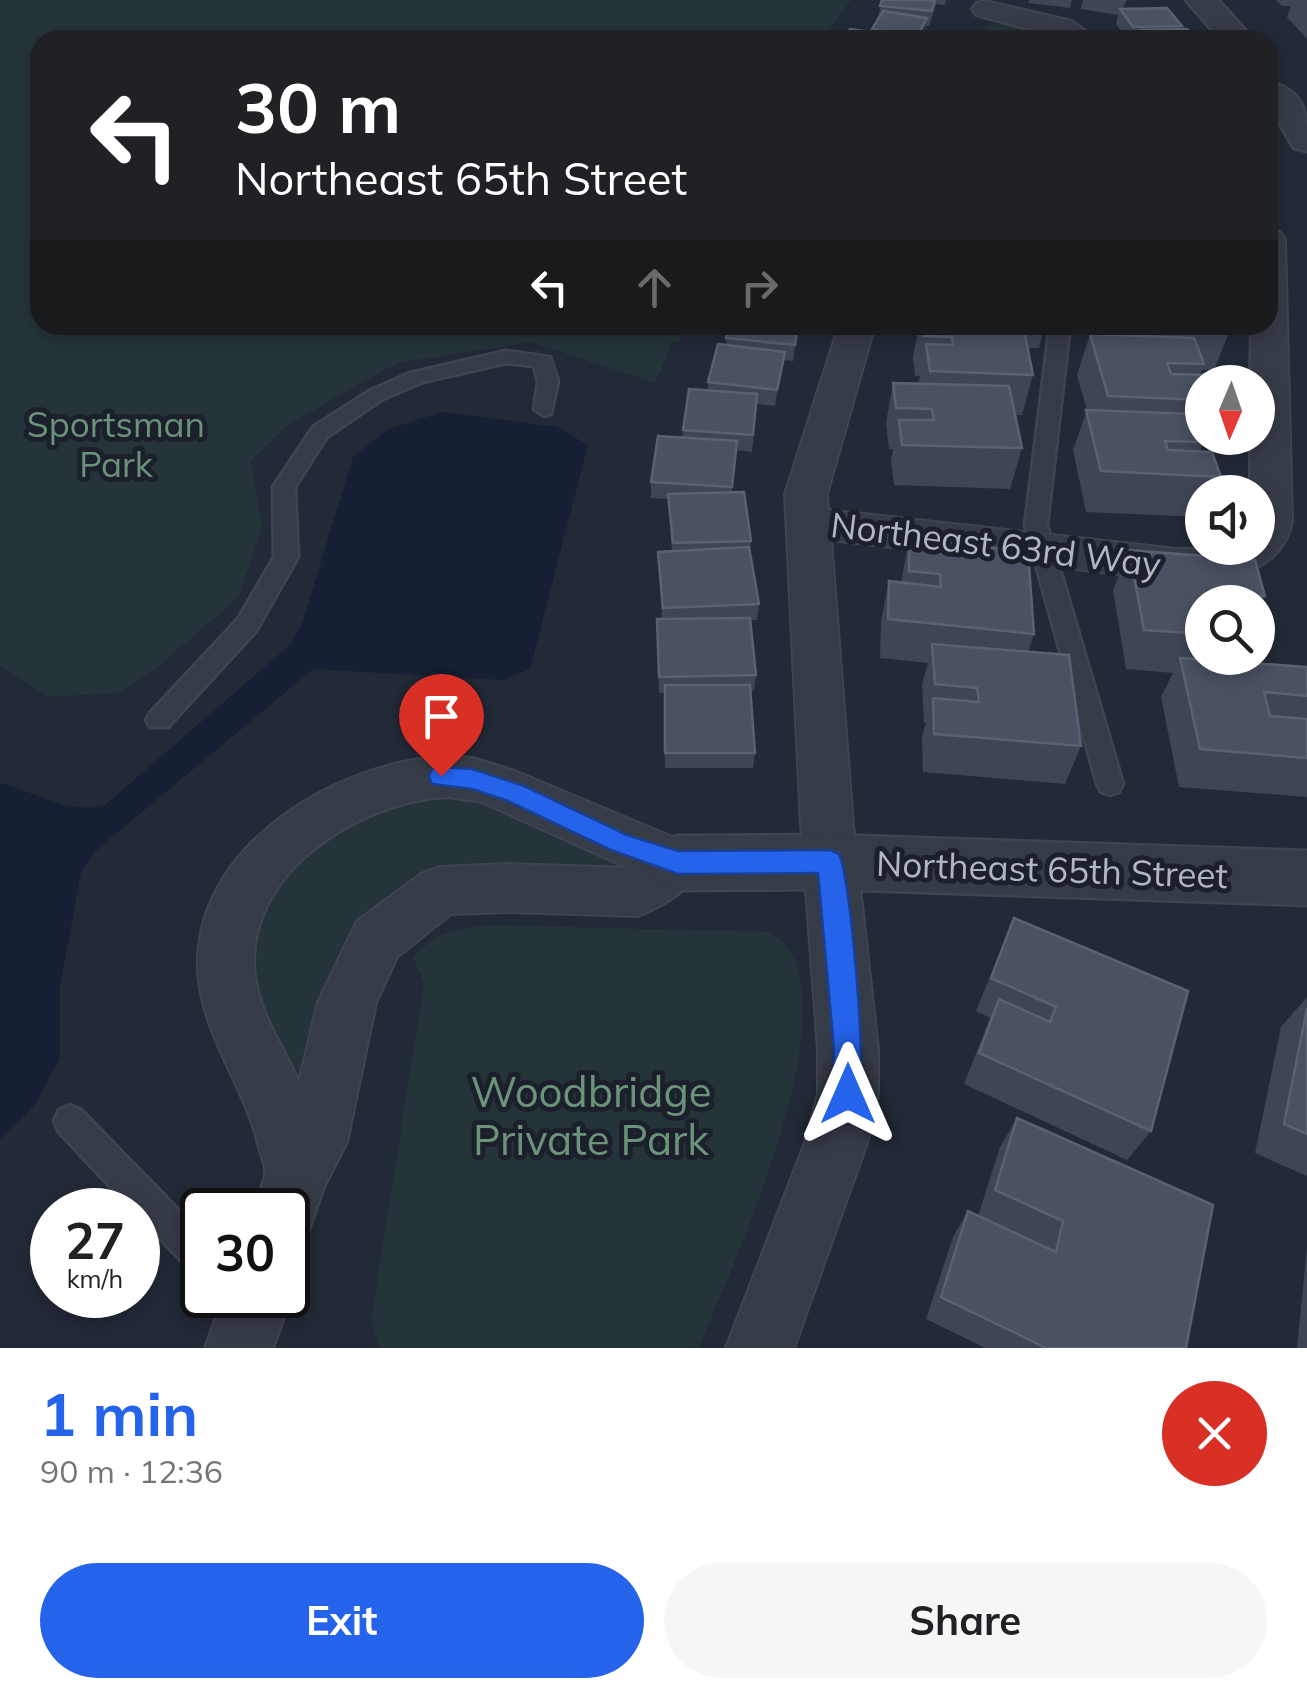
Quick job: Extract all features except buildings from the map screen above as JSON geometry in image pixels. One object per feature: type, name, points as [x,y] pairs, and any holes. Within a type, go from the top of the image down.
[{"type":"street","points":[[1202,0],[1227,30]]},
{"type":"street","points":[[975,30],[986,5],[1068,30]]},
{"type":"street","points":[[1278,73],[1292,92],[1278,95]]},
{"type":"street","points":[[1278,98],[1307,140]]},
{"type":"street","points":[[760,1348],[837,1140],[848,1094],[848,1049],[830,862],[807,522],[810,474],[845,374],[854,335]]},
{"type":"street","points":[[1269,335],[1271,475]]},
{"type":"street","name":"Northeast 63rd Way","points":[[807,522],[1185,564]]},
{"type":"street","points":[[291,1188],[276,1097],[248,1048],[226,963],[242,898],[259,870],[315,820],[344,802],[385,787],[441,776],[472,779],[516,793],[620,843],[678,862]]},
{"type":"street","points":[[293,1188],[316,1142],[347,1002],[362,964],[377,939],[404,916],[440,891],[509,888],[637,892],[678,862]]},
{"type":"street","name":"Northeast 65th Street","points":[[678,862],[830,862],[1307,878]]},
{"type":"street","points":[[239,1348],[250,1318]]},
{"type":"lane","points":[[1059,335],[1036,526],[1110,784]]},
{"type":"lane","points":[[159,720],[246,625],[286,557],[284,486],[320,432],[376,396],[418,377],[506,357],[543,362],[548,381],[544,409]]},
{"type":"lane","points":[[70,1120],[180,1235]]},
{"type":"green space","name":"Sportsman Park","points":[[0,0],[851,0],[829,30],[30,30],[30,335],[680,335],[681,342],[669,343],[655,383],[530,342],[397,363],[289,424],[251,461],[262,526],[239,597],[153,671],[117,693],[49,697],[0,666]]},
{"type":"green space","points":[[1003,23],[1040,30],[984,30]]},
{"type":"green space","points":[[450,791],[528,816],[599,855],[658,869],[436,882],[307,1099],[256,1006],[253,928],[261,899],[334,822]]},
{"type":"green space","name":"Woodbridge Private Park","points":[[493,925],[770,932],[795,962],[803,1009],[797,1067],[760,1197],[699,1348],[379,1348],[371,1319],[424,983],[413,958],[440,935]]},
{"type":"water","points":[[443,412],[557,427],[588,445],[530,669],[503,680],[313,669],[94,852],[81,873],[60,986],[60,1058],[34,1106],[0,1139],[0,783],[64,805],[105,805],[291,644],[302,624],[353,457],[388,429]]},
{"type":"route","points":[[441,776],[472,779],[516,793],[620,843],[678,862],[830,862],[848,1049],[848,1094]]}]
